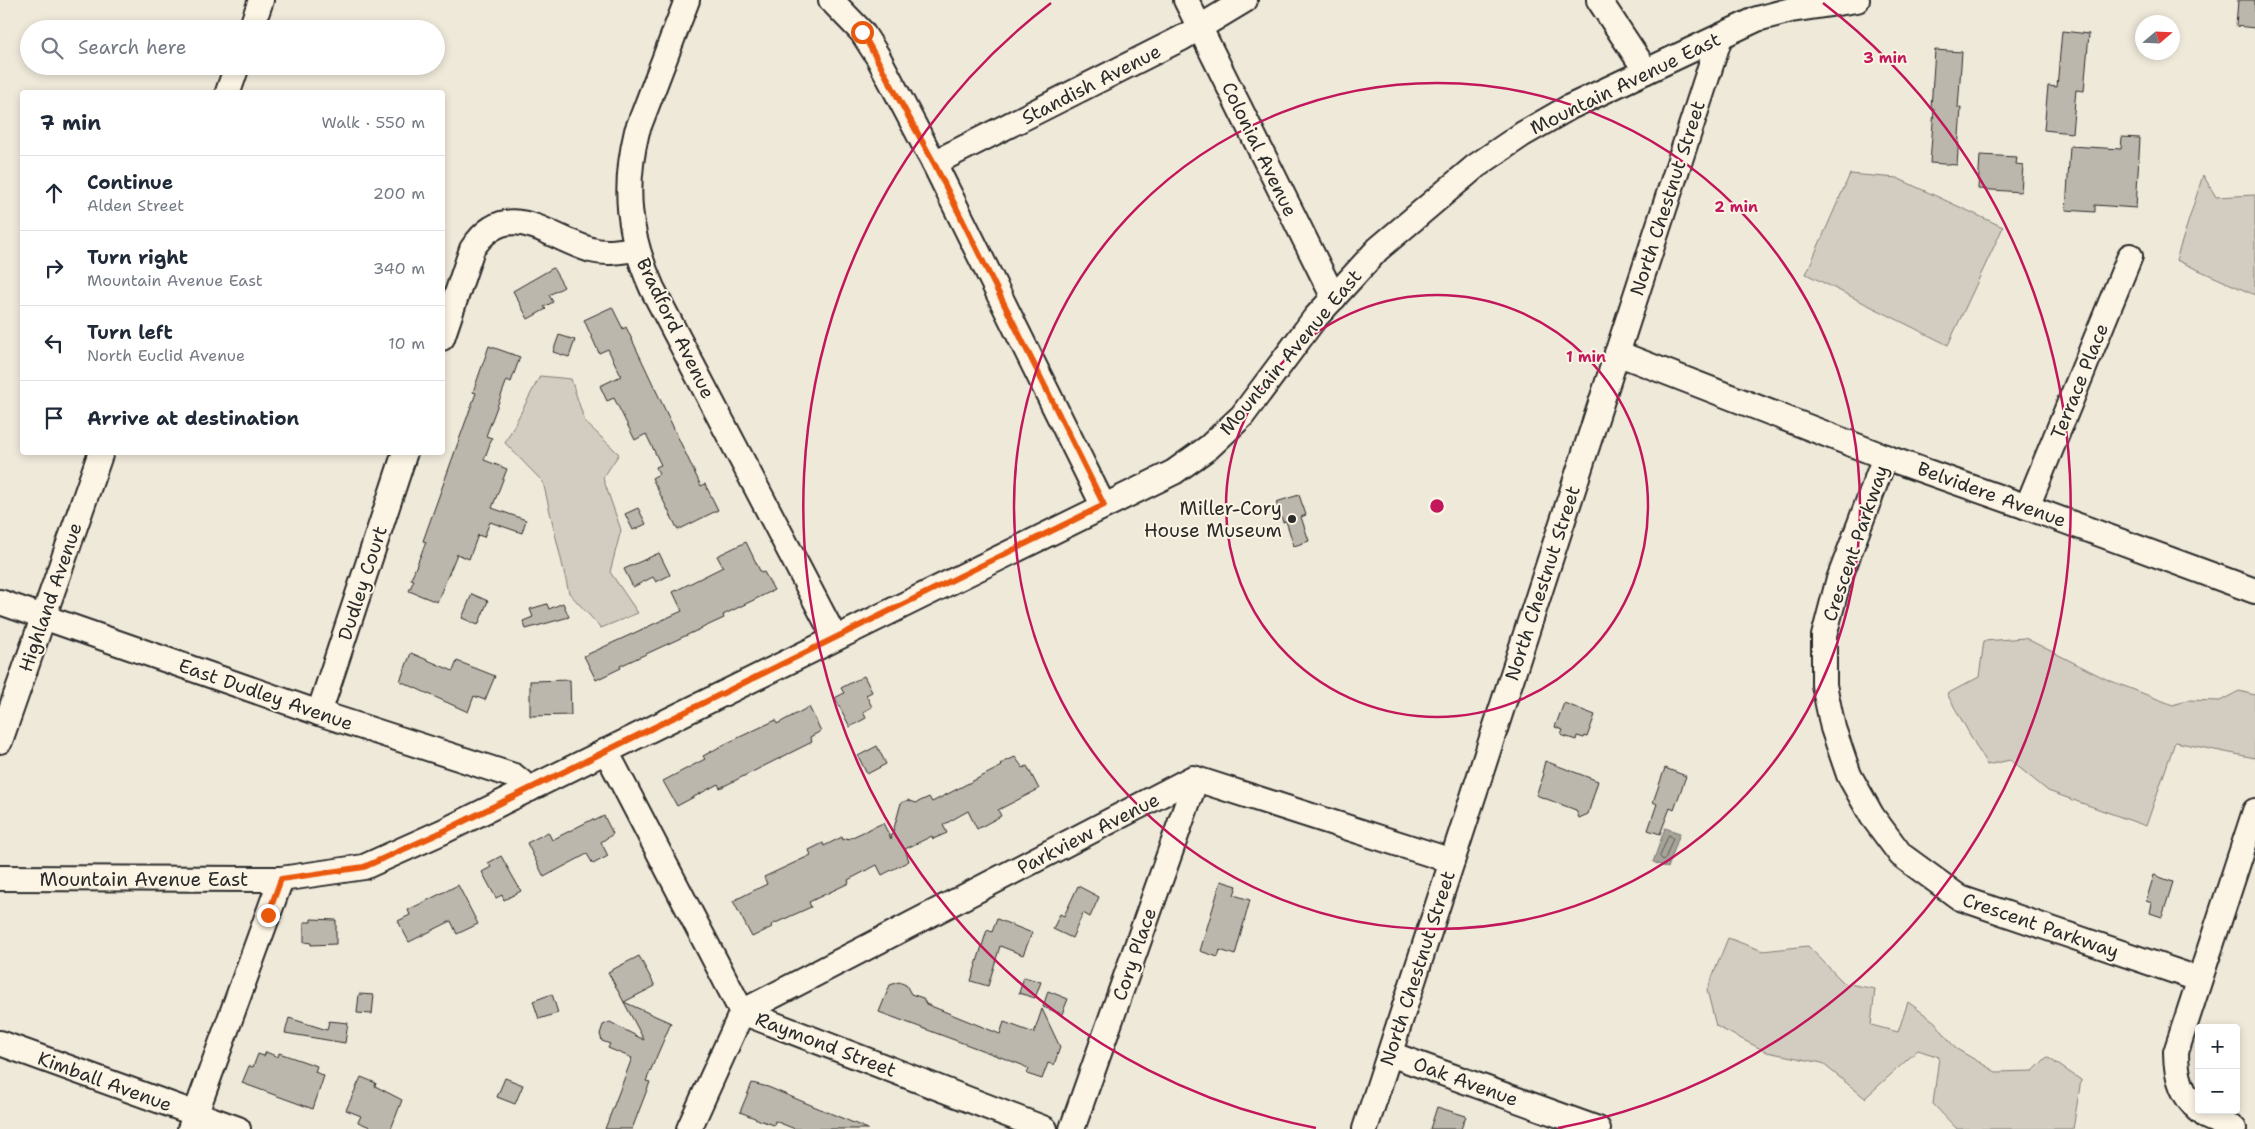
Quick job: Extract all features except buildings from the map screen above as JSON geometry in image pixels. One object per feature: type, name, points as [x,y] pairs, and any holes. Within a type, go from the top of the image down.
[{"type":"street","points":[[253,20],[261,0]]},
{"type":"street","name":"Bradford Avenue","points":[[687,0],[637,131],[632,153],[628,198],[630,220],[637,249],[652,288],[835,638]]},
{"type":"street","points":[[831,0],[862,32],[934,163],[1104,505]]},
{"type":"street","name":"Colonial Avenue","points":[[1186,0],[1334,298]]},
{"type":"street","name":"Standish Avenue","points":[[934,163],[1200,28],[1245,0]]},
{"type":"street","points":[[1598,0],[1646,71]]},
{"type":"street","name":"Mountain Avenue East","points":[[0,878],[281,879],[364,867],[530,789],[1174,472],[1209,447],[1242,416],[1315,318],[1378,249],[1476,166],[1523,134],[1570,108],[1720,37],[1760,9],[1791,10],[1857,0]]},
{"type":"street","name":"North Chestnut Street","points":[[1366,1129],[1720,37]]},
{"type":"street","points":[[229,90],[234,75]]},
{"type":"street","points":[[445,329],[472,248],[480,236],[491,227],[504,222],[518,221],[591,250],[609,253],[637,249]]},
{"type":"street","name":"Terrace Place","points":[[2027,506],[2130,256]]},
{"type":"street","name":"Belvidere Avenue","points":[[1617,353],[1885,456],[2027,506],[2255,591]]},
{"type":"street","name":"Highland Avenue","points":[[0,741],[100,455]]},
{"type":"street","name":"Dudley Court","points":[[319,713],[404,455]]},
{"type":"street","name":"Crescent Parkway","points":[[1885,456],[1838,582],[1824,636],[1824,685],[1833,728],[1849,775],[1872,816],[1901,855],[1960,898],[2198,979]]},
{"type":"street","name":"East Dudley Avenue","points":[[0,602],[319,713],[514,776],[530,789]]},
{"type":"street","name":"Raymond Street","points":[[606,751],[742,1012],[1045,1129]]},
{"type":"street","points":[[1196,779],[1452,861]]},
{"type":"street","name":"Parkview Avenue","points":[[742,1012],[1196,779]]},
{"type":"street","name":"Cory Place","points":[[1072,1129],[1196,779]]},
{"type":"street","points":[[2195,1107],[2181,1088],[2176,1070],[2176,1052],[2198,979],[2255,810]]},
{"type":"street","points":[[193,1121],[281,879]]},
{"type":"street","points":[[689,1129],[742,1012]]},
{"type":"street","name":"Kimball Avenue","points":[[0,1043],[193,1121],[238,1129]]},
{"type":"street","name":"Oak Avenue","points":[[1390,1054],[1598,1129]]},
{"type":"street","points":[[2204,1114],[2234,1129]]},
{"type":"shaded area","points":[[1850,174],[1897,178],[2003,227],[1948,345],[1806,274]]},
{"type":"shaded area","points":[[2203,175],[2216,197],[2255,195],[2255,295],[2176,260]]},
{"type":"shaded area","points":[[540,376],[571,379],[585,422],[619,454],[603,478],[621,530],[610,572],[638,613],[601,628],[569,593],[543,482],[505,443]]},
{"type":"shaded area","points":[[2025,638],[2106,679],[2173,705],[2187,700],[2220,701],[2239,691],[2255,695],[2255,758],[2175,742],[2146,826],[2048,791],[2010,760],[1987,765],[1947,694],[1979,677],[1984,641]]},
{"type":"shaded area","points":[[1728,938],[1763,951],[1808,946],[1844,983],[1875,989],[1871,1025],[1898,1032],[1908,1002],[1935,1022],[1955,1048],[1996,1072],[2033,1071],[2047,1057],[2081,1080],[2073,1129],[1957,1129],[1933,1104],[1939,1057],[1918,1050],[1865,1098],[1822,1063],[1767,1052],[1716,1026],[1707,990]]},
{"type":"water","points":[[1665,828],[1680,833],[1668,868],[1653,862]]},
{"type":"place","name":"Miller-Cory House Museum","points":[[1292,519]]},
{"type":"route","points":[[268,915],[281,879],[364,867],[442,832],[1104,505],[934,163],[878,57],[862,32]]}]
